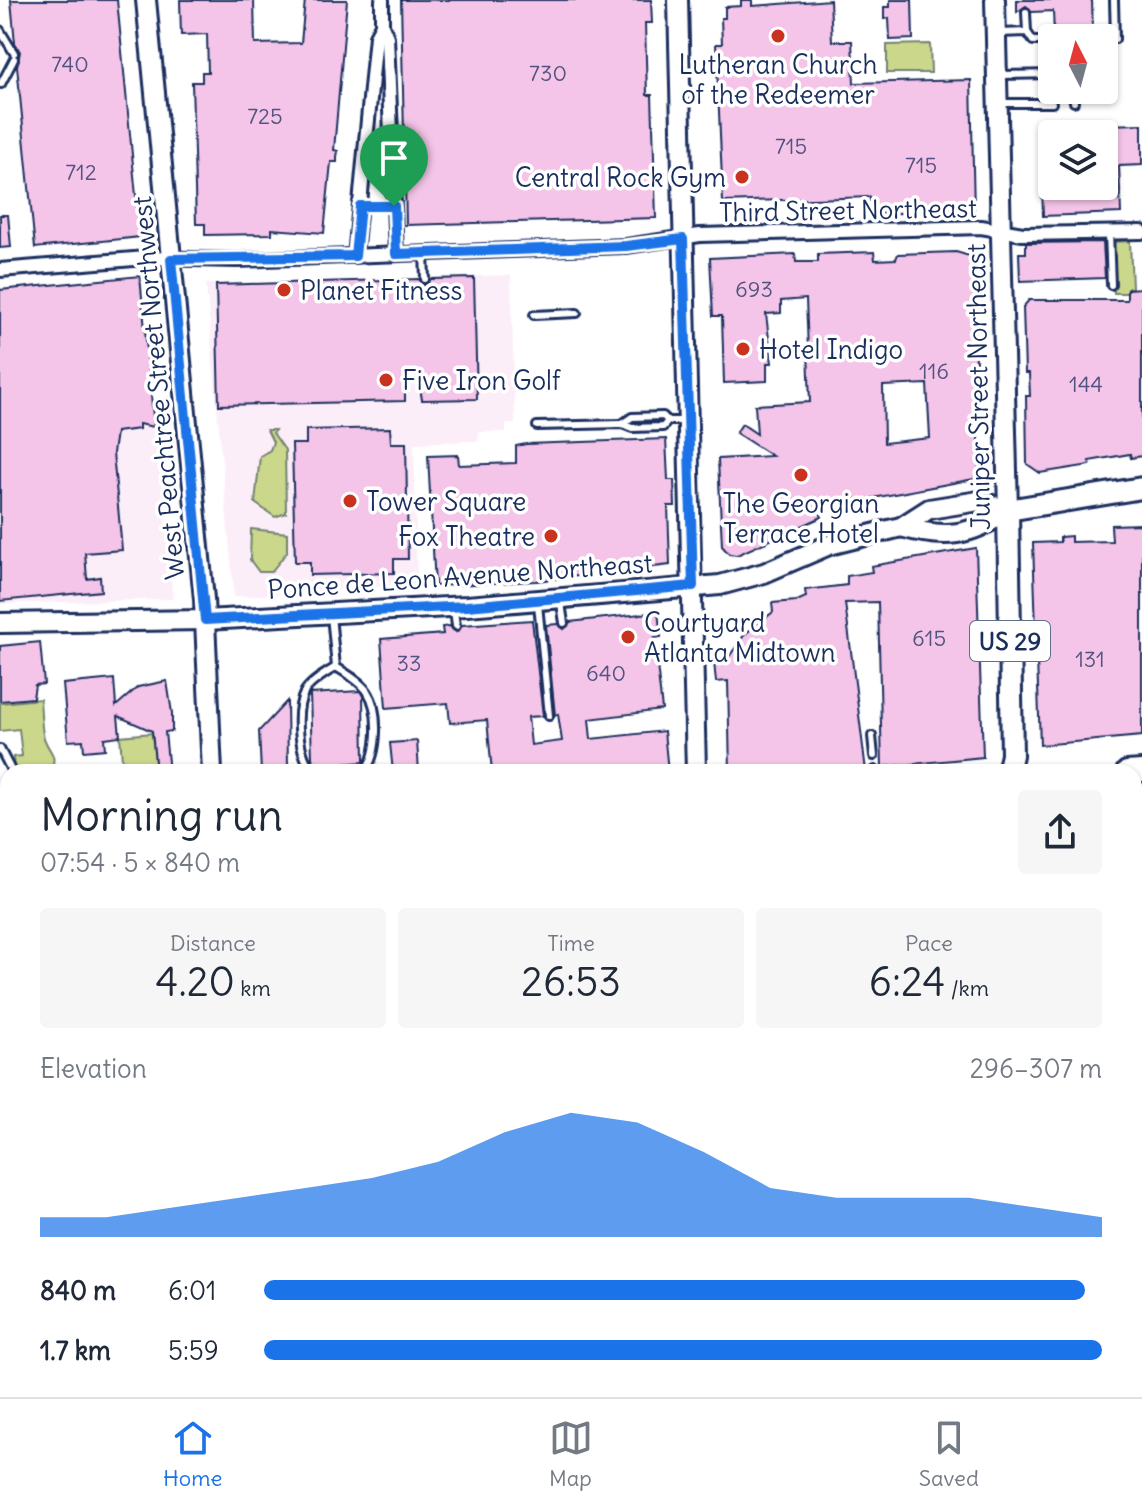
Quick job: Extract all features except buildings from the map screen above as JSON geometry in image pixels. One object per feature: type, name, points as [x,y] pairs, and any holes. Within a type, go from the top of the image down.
[{"type":"main road","name":"West Peachtree Street Northwest","points":[[146,0],[205,620],[212,764]]},
{"type":"main road","points":[[678,0],[696,764]]},
{"type":"main road","name":"Juniper Street Northeast","points":[[995,0],[1008,510],[1010,764]]},
{"type":"main road","name":"Ponce de Leon Avenue Northeast","points":[[901,527],[934,536],[983,528],[1008,510],[1142,488]]},
{"type":"main road","name":"Ponce de Leon Avenue Northeast","points":[[0,623],[205,620],[454,607],[740,582],[829,545],[901,527],[929,509],[979,501],[1008,510]]},
{"type":"street","points":[[382,0],[382,25],[387,37],[396,254]]},
{"type":"street","points":[[355,256],[376,36],[382,25]]},
{"type":"street","name":"Third Street Northeast","points":[[0,270],[146,258],[355,256],[626,246],[700,235],[981,227],[1001,232],[1142,232]]},
{"type":"lane","points":[[1114,0],[1115,24]]},
{"type":"lane","points":[[1026,12],[1027,32],[1033,41],[1038,41]]},
{"type":"lane","points":[[0,30],[14,56],[1,84]]},
{"type":"lane","points":[[996,33],[1027,32]]},
{"type":"lane","points":[[997,75],[1038,74]]},
{"type":"lane","points":[[997,103],[1038,103]]},
{"type":"lane","points":[[360,206],[394,206]]},
{"type":"lane","points":[[1109,232],[1111,285]]},
{"type":"lane","points":[[424,253],[425,279]]},
{"type":"lane","points":[[534,315],[577,313]]},
{"type":"lane","points":[[537,426],[622,424],[632,428],[663,427],[668,421],[689,421]]},
{"type":"lane","points":[[561,598],[564,623]]},
{"type":"lane","points":[[537,600],[549,716]]},
{"type":"lane","points":[[454,607],[456,626]]},
{"type":"lane","points":[[331,613],[336,667],[366,689],[372,701],[375,748],[368,764]]},
{"type":"lane","points":[[309,764],[302,751],[301,706],[305,691],[336,667]]},
{"type":"lane","points":[[872,736],[874,756]]},
{"type":"shaded area","points":[[141,275],[173,599],[0,604],[0,438],[32,435],[18,288]]},
{"type":"shaded area","points":[[511,275],[515,424],[506,424],[506,432],[479,432],[478,441],[414,443],[417,584],[234,597],[206,284]]},
{"type":"green space","points":[[930,44],[931,73],[887,73],[887,45]]},
{"type":"green space","points":[[1130,241],[1132,288],[1127,288],[1127,293],[1114,293],[1113,242]]},
{"type":"green space","points":[[267,430],[275,430],[273,433],[285,450],[286,513],[275,517],[255,503],[260,456],[270,450],[273,442]]},
{"type":"green space","points":[[251,529],[287,533],[287,552],[271,572],[259,572],[250,560]]},
{"type":"green space","points":[[40,699],[43,734],[53,764],[14,764],[13,757],[22,756],[19,729],[0,731],[0,703]]},
{"type":"green space","points":[[152,733],[155,764],[122,764],[120,736]]},
{"type":"place","name":"Lutheran Church of the Redeemer","points":[[778,36]]},
{"type":"place","name":"Central Rock Gym","points":[[742,177]]},
{"type":"place","name":"Planet Fitness","points":[[284,290]]},
{"type":"place","name":"Hotel Indigo","points":[[743,349]]},
{"type":"place","name":"Five Iron Golf","points":[[386,380]]},
{"type":"place","name":"The Georgian Terrace Hotel","points":[[801,475]]},
{"type":"place","name":"Tower Square","points":[[350,501]]},
{"type":"place","name":"Fox Theatre","points":[[551,536]]},
{"type":"place","name":"Courtyard Atlanta Midtown","points":[[628,637]]},
{"type":"route","points":[[360,206],[394,206],[396,254],[626,246],[683,239],[693,586],[467,606],[205,620],[171,259],[200,261],[355,256],[360,206]]}]
